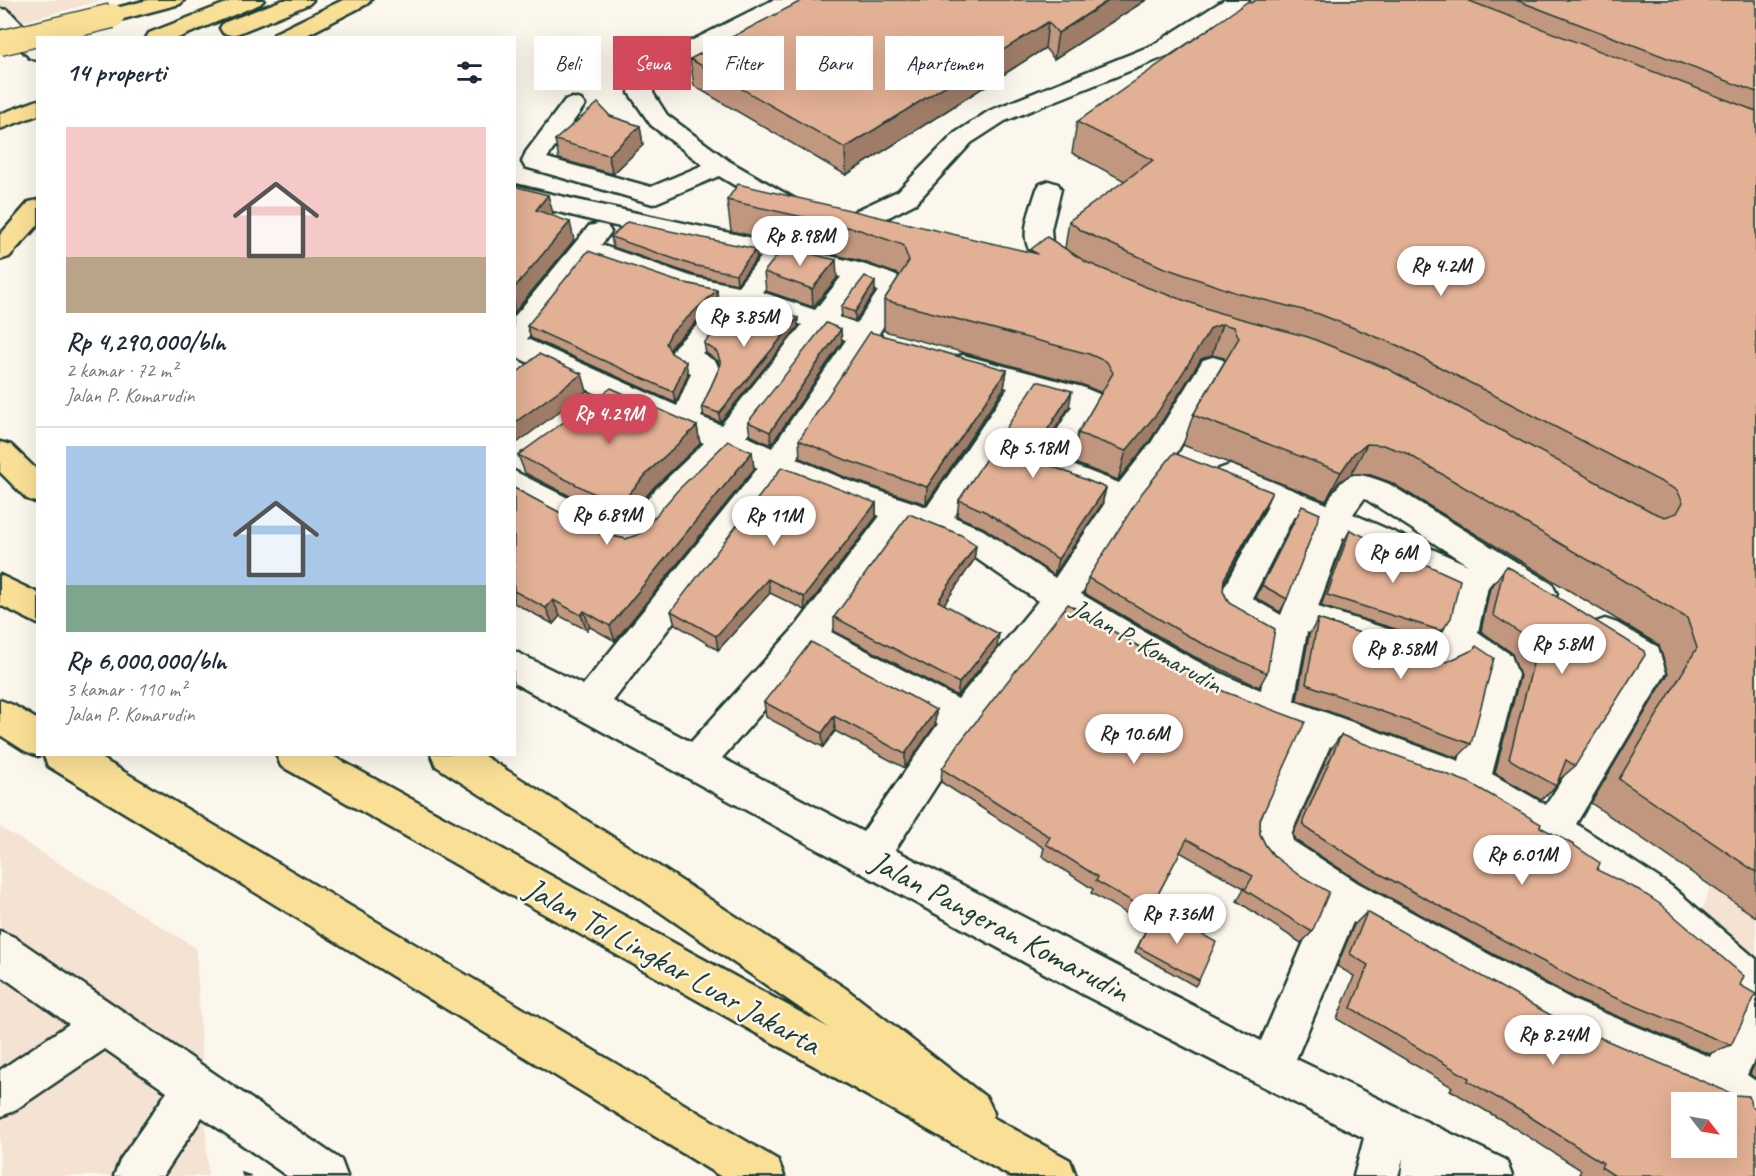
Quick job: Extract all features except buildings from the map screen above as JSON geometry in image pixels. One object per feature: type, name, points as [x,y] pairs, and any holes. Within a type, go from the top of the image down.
[{"type":"highway","points":[[0,43],[173,0]]},
{"type":"highway","points":[[162,36],[253,0]]},
{"type":"highway","points":[[213,36],[302,0]]},
{"type":"highway","points":[[287,36],[360,0]]},
{"type":"highway","points":[[0,122],[36,108]]},
{"type":"highway","points":[[0,251],[36,209]]},
{"type":"highway","points":[[0,453],[36,489]]},
{"type":"highway","points":[[0,589],[36,609]]},
{"type":"highway","points":[[0,716],[36,739]]},
{"type":"highway","points":[[64,756],[762,1176]]},
{"type":"highway","name":"Jalan Tol Lingkar Luar Jakarta","points":[[298,756],[1054,1176]]},
{"type":"highway","points":[[452,756],[641,877],[830,1003],[1054,1176]]},
{"type":"street","points":[[0,2],[4,0]]},
{"type":"street","points":[[789,0],[643,74],[641,93],[659,120],[720,166],[806,216],[830,223],[850,222],[870,216],[907,197],[963,138],[997,116],[1161,50],[1238,0]]},
{"type":"street","points":[[0,15],[36,51]]},
{"type":"street","points":[[573,105],[534,162],[653,196],[720,166]]},
{"type":"street","points":[[1049,189],[1037,232],[1038,246],[1044,255],[1098,286]]},
{"type":"street","points":[[516,193],[611,217],[707,262],[744,296],[820,323],[894,345]]},
{"type":"street","points":[[516,333],[583,248],[611,217]]},
{"type":"street","points":[[583,248],[707,262],[779,253],[860,273],[891,284],[892,291],[778,465],[588,706]]},
{"type":"street","points":[[684,420],[706,372],[706,369],[684,356],[685,353],[744,296],[779,253]]},
{"type":"street","points":[[518,468],[615,538],[630,540],[668,497],[726,440],[860,273]]},
{"type":"street","points":[[939,357],[1082,398],[1089,402],[1055,458],[1055,465],[1059,472],[1125,498]]},
{"type":"street","name":"Jalan P. Komarudin","points":[[526,358],[614,389],[778,465],[934,522],[972,539],[1060,598],[1190,674],[1275,711],[1471,782],[1552,828],[1657,900],[1717,954],[1756,984]]},
{"type":"street","points":[[869,856],[962,719],[1060,598],[1125,498],[1184,460],[1214,367]]},
{"type":"street","points":[[934,522],[1026,383]]},
{"type":"street","points":[[586,409],[614,389]]},
{"type":"street","points":[[1184,460],[1335,520]]},
{"type":"street","points":[[1275,711],[1293,625],[1335,520],[1349,492],[1359,485],[1378,492],[1481,573],[1572,613],[1646,657],[1649,673],[1552,828]]},
{"type":"street","points":[[1287,500],[1237,595],[1236,606],[1293,625],[1436,660],[1447,654],[1461,633],[1481,573]]},
{"type":"street","points":[[694,764],[808,636],[901,511]]},
{"type":"street","points":[[1461,633],[1466,642],[1499,665],[1501,675],[1471,782]]},
{"type":"street","points":[[808,636],[962,719]]},
{"type":"street","name":"Jalan Pangeran Komarudin","points":[[516,667],[869,856],[963,909],[1389,1128],[1426,1162],[1490,1176]]},
{"type":"street","points":[[1320,728],[1272,834],[1271,844],[1279,854],[1344,896],[1560,1016],[1719,1083],[1756,1106]]},
{"type":"street","points":[[1270,1068],[1344,896]]},
{"type":"street","points":[[0,951],[325,1176]]},
{"type":"street","points":[[1719,1083],[1756,1011]]},
{"type":"street","points":[[0,1095],[104,1025]]},
{"type":"street","points":[[136,1176],[197,1087]]},
{"type":"street","points":[[1376,1176],[1389,1128]]},
{"type":"shaded area","points":[[0,0],[102,0],[0,28]]},
{"type":"shaded area","points":[[1756,760],[1756,980],[1692,938]]},
{"type":"shaded area","points":[[0,827],[196,948],[208,1176],[0,1176]]}]
